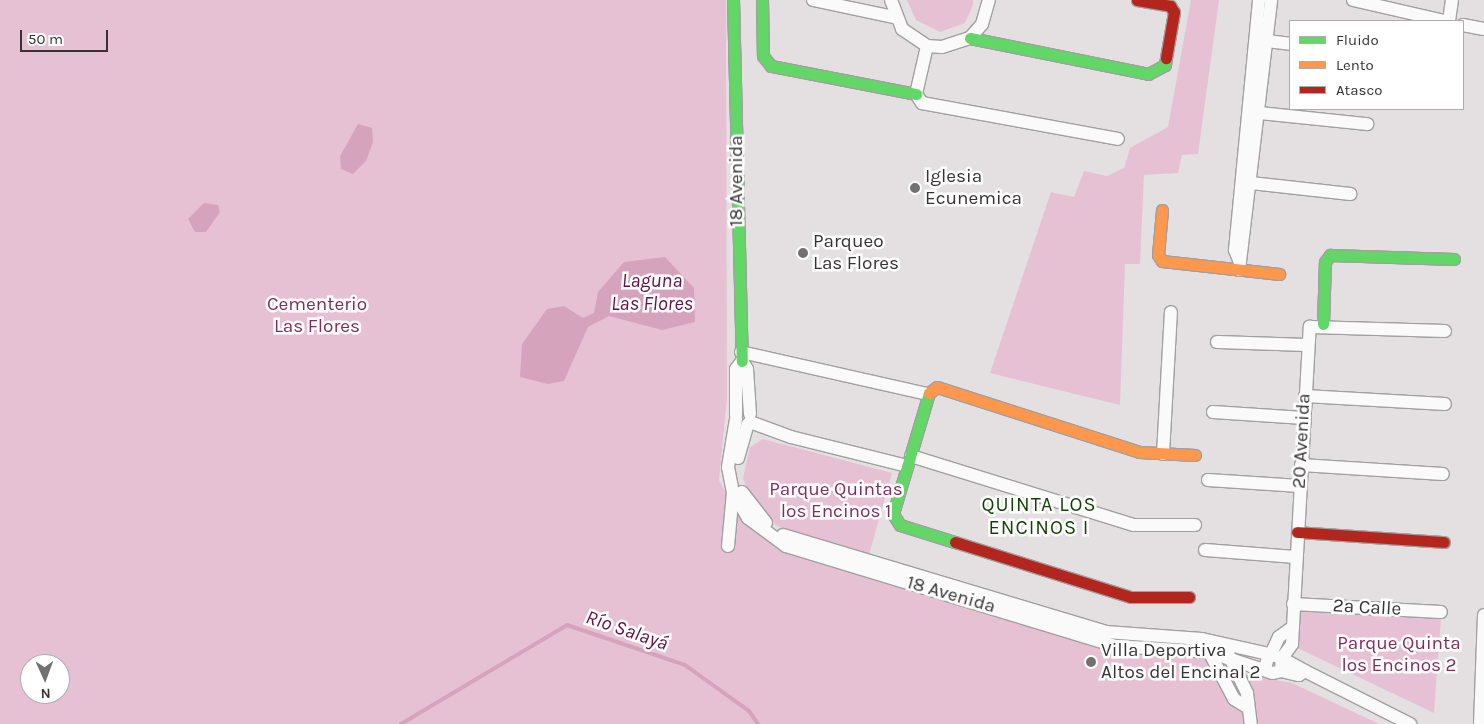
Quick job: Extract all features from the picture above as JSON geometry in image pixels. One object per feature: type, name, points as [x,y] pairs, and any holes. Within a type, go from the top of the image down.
[{"type":"street","name":"18 Avenida","points":[[734,0],[741,357],[736,369],[736,417],[728,467],[733,492],[761,530],[798,551],[1116,646],[1209,652],[1265,668],[1273,673],[1277,659]]},
{"type":"street","points":[[762,0],[763,56],[771,66],[916,94],[922,103],[1118,139]]},
{"type":"street","points":[[812,0],[894,17]]},
{"type":"street","points":[[891,0],[894,17],[902,30],[927,46],[956,44],[970,38],[982,24],[989,0]]},
{"type":"street","points":[[970,38],[1148,74],[1165,65],[1174,12],[1170,6],[1137,0]]},
{"type":"street","points":[[1239,265],[1251,183],[1252,112],[1259,0]]},
{"type":"street","points":[[1239,265],[1235,250],[1252,112],[1267,41],[1271,0]]},
{"type":"street","points":[[1353,0],[1441,20]]},
{"type":"street","points":[[1450,20],[1452,0]]},
{"type":"street","points":[[1464,25],[1484,29]]},
{"type":"street","points":[[1267,41],[1289,44]]},
{"type":"street","points":[[916,94],[927,46]]},
{"type":"street","points":[[1252,112],[1367,124]]},
{"type":"street","points":[[1251,183],[1350,194]]},
{"type":"street","points":[[1162,210],[1158,254],[1162,261],[1239,265],[1279,274]]},
{"type":"street","points":[[1323,324],[1325,262],[1330,255],[1454,259]]},
{"type":"street","points":[[1163,454],[1171,312]]},
{"type":"street","points":[[1217,342],[1308,345],[1310,327],[1323,324],[1445,331]]},
{"type":"street","name":"20 Avenida","points":[[1277,659],[1292,644],[1308,345]]},
{"type":"street","name":"18 Avenida","points":[[741,357],[748,369],[749,420],[737,478],[755,512],[790,539],[1106,632],[1220,641],[1277,659],[1299,675],[1305,671],[1410,724]]},
{"type":"street","points":[[741,357],[927,394],[937,388],[1139,452],[1195,455]]},
{"type":"street","points":[[927,394],[893,514],[900,525],[1131,597],[1188,597]]},
{"type":"street","points":[[1305,396],[1445,404]]},
{"type":"street","points":[[1213,412],[1304,418]]},
{"type":"street","points":[[736,417],[740,425],[749,420],[791,437],[909,461],[1134,525],[1195,525]]},
{"type":"street","points":[[1301,466],[1443,474]]},
{"type":"street","points":[[1208,480],[1300,486]]},
{"type":"street","points":[[728,546],[733,492]]},
{"type":"street","points":[[1298,532],[1444,542]]},
{"type":"street","points":[[1205,550],[1296,557]]},
{"type":"street","name":"2a Calle","points":[[1293,604],[1442,612]]},
{"type":"street","points":[[1477,722],[1483,704],[1484,615]]},
{"type":"street","points":[[1202,639],[1234,699],[1245,706]]},
{"type":"street","points":[[1220,641],[1247,693],[1245,706],[1252,724]]},
{"type":"green space","name":"Cementerio Las Flores","points":[[0,0],[726,0],[727,398],[719,480],[734,508],[760,534],[1121,650],[1204,655],[1209,668],[1292,683],[1379,724],[0,724]]},
{"type":"green space","points":[[907,0],[973,0],[973,5],[965,23],[940,32],[916,20]]},
{"type":"green space","points":[[1191,0],[1219,0],[1198,154],[1182,155],[1178,173],[1144,175],[1140,264],[1125,264],[1120,405],[990,373],[1051,192],[1074,197],[1084,171],[1107,176],[1124,168],[1130,148],[1168,127]]},
{"type":"green space","name":"Parque Quintas los Encinos 1","points":[[763,439],[892,473],[869,555],[777,526],[753,502],[743,478],[750,447]]},
{"type":"green space","name":"Parque Quinta los Encinos 2","points":[[1302,609],[1441,618],[1434,713],[1291,645]]},
{"type":"water","points":[[358,124],[372,128],[373,142],[366,161],[353,174],[341,169],[340,156]]},
{"type":"water","points":[[204,203],[218,205],[220,212],[206,232],[195,232],[188,219]]},
{"type":"water","name":"Laguna Las Flores","points":[[665,257],[694,288],[695,322],[662,330],[609,316],[588,327],[564,381],[548,384],[520,377],[522,344],[547,309],[564,306],[583,318],[594,313],[598,292],[624,262]]},
{"type":"waterway","name":"Río Salayá","points":[[401,724],[567,625],[685,665],[749,711],[758,724]]},
{"type":"traffic: fast","points":[[733,0],[742,361]]},
{"type":"traffic: fast","points":[[762,0],[763,56],[771,66],[916,94]]},
{"type":"traffic: fast","points":[[970,38],[1148,74],[1165,65],[1166,58]]},
{"type":"traffic: fast","points":[[1323,324],[1325,262],[1330,255],[1454,259]]},
{"type":"traffic: fast","points":[[929,393],[893,514],[900,525],[955,542]]},
{"type":"traffic: slow","points":[[1162,210],[1158,255],[1162,261],[1279,274]]},
{"type":"traffic: slow","points":[[929,393],[937,387],[1139,452],[1195,455]]},
{"type":"traffic: jam","points":[[1137,0],[1170,6],[1174,12],[1166,58]]},
{"type":"traffic: jam","points":[[1297,532],[1444,542]]},
{"type":"traffic: jam","points":[[955,542],[1131,597],[1189,597]]},
{"type":"place","name":"Iglesia Ecunemica","points":[[915,188]]},
{"type":"place","name":"Parqueo Las Flores","points":[[803,253]]},
{"type":"place","name":"Villa Deportiva Altos del Encinal 2","points":[[1091,662]]},
{"type":"district","name":"QUINTA LOS ENCINOS I","points":[[1039,516]]}]
